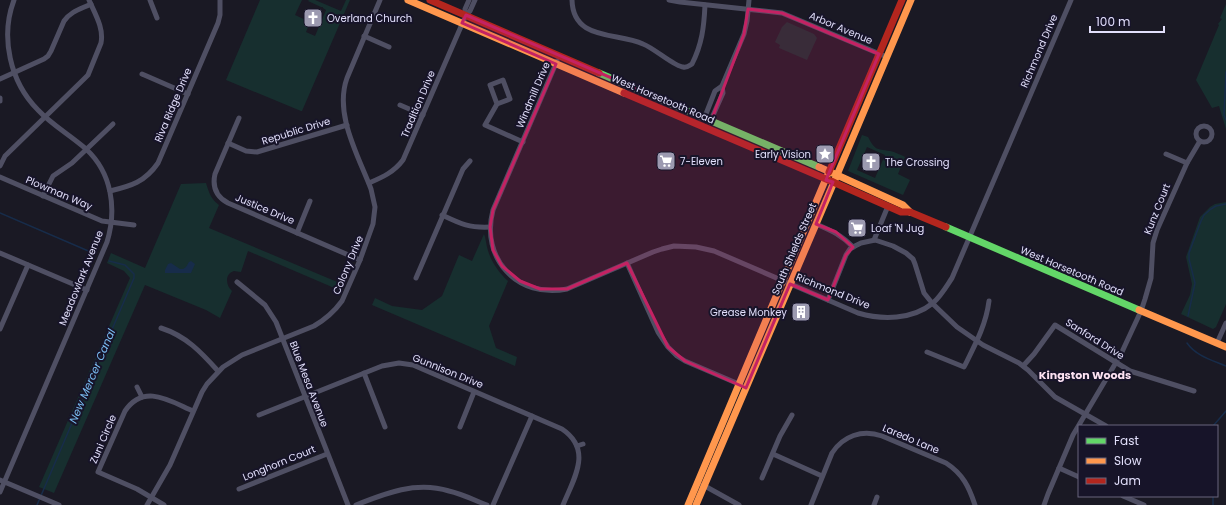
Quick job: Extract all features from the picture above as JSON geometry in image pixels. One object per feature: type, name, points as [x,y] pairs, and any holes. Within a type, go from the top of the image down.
[{"type":"main road","name":"West Horsetooth Road","points":[[408,0],[901,212],[910,212],[1226,347]]},
{"type":"main road","name":"West Horsetooth Road","points":[[430,0],[837,175],[904,205],[910,212]]},
{"type":"main road","name":"South Shields Street","points":[[688,505],[697,482],[742,386],[786,282],[829,172],[902,0]]},
{"type":"main road","name":"South Shields Street","points":[[786,282],[816,224],[911,0]]},
{"type":"main road","name":"South Shields Street","points":[[696,505],[705,486],[742,386]]},
{"type":"street","name":"Meadowlark Avenue","points":[[0,492],[2,481],[107,242],[112,223],[110,191],[101,169],[86,150],[45,117],[30,102],[14,74],[9,55],[8,22],[14,0]]},
{"type":"street","points":[[150,0],[157,18]]},
{"type":"street","name":"Riva Ridge Drive","points":[[110,191],[136,183],[143,179],[153,170],[161,158],[218,23],[220,15],[220,0]]},
{"type":"street","name":"Colony Drive","points":[[147,505],[170,464],[193,411],[207,384],[218,370],[242,355],[314,326],[330,316],[342,301],[371,232],[374,215],[373,197],[369,183],[343,111],[343,90],[346,78],[380,0]]},
{"type":"street","name":"Tradition Drive","points":[[466,15],[465,9],[469,0]]},
{"type":"street","name":"Tradition Drive","points":[[369,183],[387,175],[399,166],[406,154],[462,23],[466,15],[470,12],[475,0]]},
{"type":"street","points":[[572,0],[574,17],[582,26],[597,32],[637,41],[652,48],[681,67],[685,68],[692,64],[700,48],[705,5]]},
{"type":"street","name":"Arbor Avenue","points":[[669,0],[773,12],[792,17],[887,57]]},
{"type":"street","points":[[704,127],[707,119],[723,93],[722,86],[744,34],[749,0]]},
{"type":"street","name":"Richmond Drive","points":[[490,226],[493,250],[502,266],[507,272],[520,281],[531,287],[540,289],[556,291],[567,289],[627,263],[662,249],[674,246],[696,248],[714,252],[858,313],[884,318],[913,313],[932,303],[940,295],[952,278],[1071,0]]},
{"type":"street","points":[[0,79],[14,74],[48,56],[64,21],[68,16],[90,2],[101,29],[102,38],[88,74],[6,156],[0,166]]},
{"type":"street","points":[[364,36],[389,47]]},
{"type":"street","name":"Windmill Drive","points":[[490,226],[493,210],[560,56]]},
{"type":"street","points":[[142,74],[188,94]]},
{"type":"street","name":"Windmill Drive","points":[[497,104],[490,84],[503,80],[510,99],[497,104],[485,125],[523,142]]},
{"type":"street","points":[[400,105],[423,115]]},
{"type":"street","name":"Justice Drive","points":[[239,118],[214,178],[215,188],[219,197],[228,203],[360,260]]},
{"type":"street","points":[[43,196],[53,176],[72,163],[113,124]]},
{"type":"street","name":"Republic Drive","points":[[228,143],[246,151],[257,152],[347,125]]},
{"type":"street","name":"Kunz Court","points":[[1078,425],[1127,342],[1141,311],[1151,278],[1153,243],[1156,230],[1187,163],[1200,141]]},
{"type":"street","points":[[1166,154],[1187,163]]},
{"type":"street","points":[[416,278],[463,169],[470,161]]},
{"type":"street","name":"Plowman Way","points":[[0,177],[102,221],[134,225]]},
{"type":"street","points":[[297,233],[310,201]]},
{"type":"street","points":[[874,240],[888,206]]},
{"type":"street","points":[[442,215],[470,226],[490,226]]},
{"type":"street","points":[[816,224],[837,233],[853,247]]},
{"type":"street","points":[[828,300],[846,255],[850,249],[861,243],[874,240],[893,246],[906,253],[913,259],[924,293],[932,303],[957,327],[976,341],[1023,366],[1055,397],[1084,415],[1104,425]]},
{"type":"street","points":[[0,253],[86,290]]},
{"type":"street","points":[[627,263],[658,332],[668,347],[677,356],[685,361],[742,386]]},
{"type":"street","points":[[0,329],[28,265]]},
{"type":"street","name":"Blue Mesa Avenue","points":[[236,282],[265,305],[276,322],[348,505]]},
{"type":"street","points":[[927,352],[964,367],[986,318],[989,301]]},
{"type":"street","points":[[1217,343],[1226,323]]},
{"type":"street","name":"Sanford Drive","points":[[1023,366],[1034,354],[1055,325],[1130,372],[1194,390]]},
{"type":"street","points":[[161,328],[177,334],[191,343],[218,370]]},
{"type":"street","name":"Gunnison Drive","points":[[259,415],[364,373],[390,364],[405,364],[420,367],[474,392],[562,428],[572,437],[577,446]]},
{"type":"street","points":[[364,373],[385,428]]},
{"type":"street","points":[[137,387],[142,397],[162,397],[193,411]]},
{"type":"street","points":[[460,427],[474,392]]},
{"type":"street","name":"Zuni Circle","points":[[142,397],[132,403],[125,411],[98,472],[137,489],[164,505]]},
{"type":"street","points":[[762,478],[780,436],[792,415]]},
{"type":"street","points":[[493,505],[532,416]]},
{"type":"street","name":"Kunz Court","points":[[1044,505],[1078,426]]},
{"type":"street","name":"Laredo Lane","points":[[811,505],[832,453],[846,438],[858,434],[871,433],[885,437],[952,467],[966,483],[975,505]]},
{"type":"street","points":[[563,505],[578,467],[579,455],[577,446],[583,444]]},
{"type":"street","name":"Longhorn Court","points":[[239,489],[327,454]]},
{"type":"street","points":[[773,454],[822,476]]},
{"type":"street","points":[[1059,468],[1078,477]]},
{"type":"street","points":[[2,481],[59,505]]},
{"type":"street","points":[[697,482],[738,505]]},
{"type":"street","points":[[356,505],[392,491],[420,488],[448,490],[487,505]]},
{"type":"street","points":[[874,505],[877,497]]},
{"type":"street","points":[[1126,497],[1144,505]]},
{"type":"highlighted area","points":[[748,9],[782,13],[879,54],[826,180],[833,182],[816,224],[836,232],[853,247],[846,255],[828,300],[790,284],[746,388],[685,361],[668,347],[627,263],[567,289],[540,289],[520,281],[502,266],[493,250],[490,227],[493,210],[556,64],[462,23],[466,15],[711,121],[744,34]]},
{"type":"green space","points":[[260,0],[302,0],[295,15],[310,22],[306,32],[315,36],[326,10],[323,7],[308,1],[315,0],[341,11],[346,0],[350,0],[302,111],[226,80]]},
{"type":"green space","points":[[1226,4],[1226,129],[1219,106],[1212,108],[1196,80],[1219,25],[1218,24],[1222,19],[1220,18]]},
{"type":"green space","points":[[787,22],[814,34],[817,38],[807,60],[779,48],[780,45],[775,42],[782,27]]},
{"type":"green space","points":[[862,135],[868,137],[876,148],[892,151],[905,157],[898,174],[910,180],[903,195],[848,171]],"holes":[[[867,147],[885,155],[875,178],[857,170]]]},
{"type":"green space","points":[[206,183],[211,196],[219,205],[209,228],[342,284],[339,290],[248,251],[241,272],[234,271],[227,277],[228,286],[232,291],[220,318],[206,310],[145,285],[54,493],[39,487],[130,278],[124,271],[107,263],[111,253],[145,268],[181,184]]},
{"type":"green space","points":[[1226,202],[1226,304],[1216,327],[1213,329],[1181,314],[1190,295],[1192,284],[1186,257],[1200,217],[1215,204]]},
{"type":"green space","points":[[484,234],[488,252],[492,261],[508,281],[489,326],[496,348],[517,357],[515,366],[372,305],[375,298],[392,306],[422,310],[442,296],[459,255],[472,261]]},
{"type":"water","points":[[191,261],[195,264],[191,273],[165,273],[168,264],[171,263],[180,269],[183,269]]},
{"type":"waterway","points":[[1226,72],[1224,115],[1226,120]]},
{"type":"waterway","points":[[1188,316],[1195,283],[1189,253],[1204,215],[1216,206],[1226,204]]},
{"type":"waterway","name":"New Mercer Canal","points":[[0,213],[93,253]]},
{"type":"waterway","name":"New Mercer Canal","points":[[37,505],[134,278],[134,274],[125,265],[109,261]]},
{"type":"waterway","points":[[1187,343],[1195,351],[1210,360],[1226,366]]},
{"type":"waterway","points":[[1214,425],[1226,411]]},
{"type":"waterway","points":[[1213,497],[1213,505]]},
{"type":"traffic: fast","points":[[599,73],[819,167]]},
{"type":"traffic: fast","points":[[946,227],[1139,310]]},
{"type":"traffic: slow","points":[[408,0],[624,93]]},
{"type":"traffic: slow","points":[[910,212],[903,205],[837,175],[911,0]]},
{"type":"traffic: slow","points":[[696,505],[837,175],[819,167]]},
{"type":"traffic: slow","points":[[688,505],[827,176]]},
{"type":"traffic: slow","points":[[1139,310],[1226,347]]},
{"type":"traffic: jam","points":[[430,0],[599,73]]},
{"type":"traffic: jam","points":[[829,172],[902,0]]},
{"type":"traffic: jam","points":[[624,93],[833,182]]},
{"type":"traffic: jam","points":[[833,182],[901,212],[910,212],[946,227]]},
{"type":"place","name":"Overland Church","points":[[313,18]]},
{"type":"place","name":"Early Vision","points":[[825,154]]},
{"type":"place","name":"7-Eleven","points":[[666,161]]},
{"type":"place","name":"The Crossing","points":[[871,162]]},
{"type":"place","name":"Loaf 'N Jug","points":[[857,228]]},
{"type":"place","name":"Grease Monkey","points":[[801,312]]},
{"type":"district","name":"Kingston Woods","points":[[1085,375]]}]
